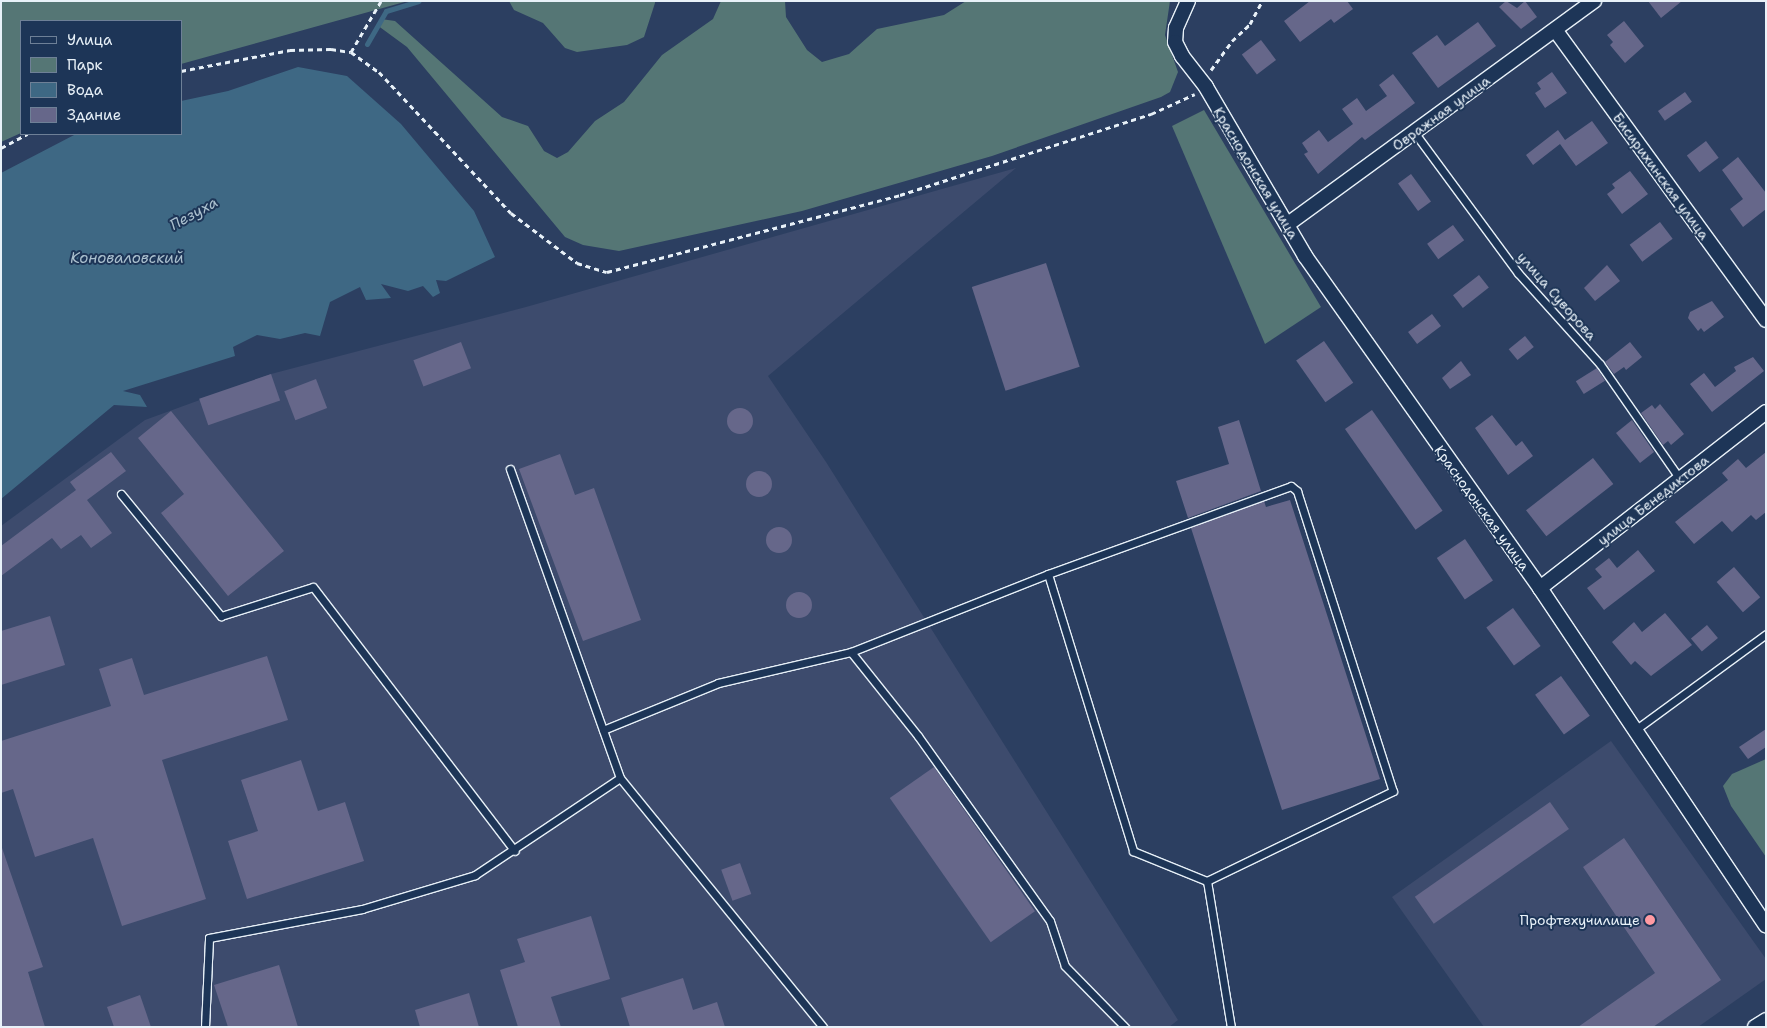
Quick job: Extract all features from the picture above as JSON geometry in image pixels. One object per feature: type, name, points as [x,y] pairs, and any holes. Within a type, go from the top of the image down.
[{"type":"street","name":"Краснодонская улица","points":[[1188,1],[1176,28],[1175,42],[1191,72],[1206,87],[1288,224],[1305,256],[1383,371],[1540,588],[1634,731],[1766,925]]},
{"type":"street","name":"Овражная улица","points":[[1288,224],[1556,31],[1594,1]]},
{"type":"street","name":"Бисирихинская улица","points":[[1556,31],[1766,320]]},
{"type":"street","name":"улица Бенедиктова","points":[[1540,588],[1766,412]]},
{"type":"street","points":[[1756,1027],[1766,1020]]},
{"type":"lane","name":"улица Суворова","points":[[1414,132],[1518,273],[1600,364],[1680,479]]},
{"type":"lane","points":[[510,469],[620,778],[823,1027]]},
{"type":"lane","points":[[604,730],[718,683],[851,652],[1048,574],[1285,486],[1297,491],[1393,791],[1207,881],[1133,851],[1048,574]]},
{"type":"lane","points":[[121,494],[221,616],[313,587],[515,850]]},
{"type":"lane","points":[[1634,731],[1766,634]]},
{"type":"lane","points":[[851,652],[918,736],[1050,921],[1065,966],[1125,1027]]},
{"type":"lane","points":[[205,1027],[209,938],[362,909],[475,875],[620,778]]},
{"type":"lane","points":[[1207,881],[1231,1027]]},
{"type":"path","points":[[351,52],[380,1]]},
{"type":"path","points":[[182,71],[290,50],[331,49],[351,52],[379,72],[511,214],[577,263],[607,272],[900,195],[1151,114],[1206,87],[1212,66],[1250,24],[1262,1]]},
{"type":"path","points":[[1,148],[25,135]]},
{"type":"shaded area","points":[[1016,168],[768,376],[826,462],[1178,1020],[1169,1027],[1,1027],[1,526],[145,420],[271,374],[526,307]]},
{"type":"shaded area","points":[[1611,741],[1766,959],[1766,979],[1698,1027],[1484,1027],[1392,897]]},
{"type":"green space","points":[[1,1],[408,1],[182,64],[182,20],[20,20],[20,133],[1,142]]},
{"type":"green space","points":[[509,1],[655,1],[655,3],[644,37],[627,45],[577,52],[565,48],[543,23],[514,10]]},
{"type":"green space","points":[[721,1],[785,1],[786,17],[807,50],[822,62],[849,54],[877,29],[944,15],[966,1],[1170,1],[1165,35],[1178,72],[1170,92],[1161,97],[992,156],[802,211],[619,251],[583,245],[565,237],[407,47],[377,25],[381,19],[395,21],[502,117],[528,126],[544,151],[557,158],[568,152],[595,121],[624,102],[662,55],[713,19]]},
{"type":"green space","points":[[1204,110],[1321,307],[1265,344],[1172,126]]},
{"type":"green space","points":[[1766,759],[1766,857],[1731,806],[1723,786],[1732,774]]},
{"type":"water","name":"Коноваловский","points":[[298,67],[347,76],[401,124],[474,211],[495,257],[446,281],[436,280],[440,293],[433,297],[423,286],[408,291],[381,284],[391,298],[366,300],[360,287],[330,302],[320,336],[305,333],[280,339],[257,335],[233,347],[235,356],[123,391],[140,395],[147,407],[114,405],[1,499],[1,173],[74,135],[182,135],[182,101],[228,91]]},
{"type":"building","points":[[1310,1],[1347,1],[1353,9],[1334,23],[1331,19],[1300,42],[1284,21]]},
{"type":"building","points":[[1506,1],[1517,8],[1525,1],[1537,17],[1521,29],[1499,7]]},
{"type":"building","points":[[1648,1],[1682,1],[1661,18]]},
{"type":"building","points":[[1624,21],[1644,46],[1625,63],[1610,45],[1613,42],[1607,35]]},
{"type":"building","points":[[1478,22],[1496,46],[1438,88],[1412,53],[1437,35],[1445,46]]},
{"type":"building","points":[[1261,40],[1276,60],[1257,74],[1242,54]]},
{"type":"building","points":[[1552,72],[1567,93],[1545,108],[1535,93],[1541,89],[1537,83]]},
{"type":"building","points":[[1393,74],[1415,103],[1365,140],[1362,137],[1318,174],[1304,154],[1308,152],[1302,143],[1319,130],[1328,142],[1353,124],[1342,109],[1357,98],[1366,111],[1387,96],[1379,85]]},
{"type":"building","points":[[1685,92],[1692,102],[1665,121],[1658,111]]},
{"type":"building","points":[[1592,121],[1608,143],[1576,166],[1560,144],[1533,165],[1526,155],[1558,130],[1565,140]]},
{"type":"building","points":[[1706,141],[1719,158],[1699,172],[1687,155]]},
{"type":"building","points":[[1738,157],[1766,193],[1766,209],[1743,227],[1730,209],[1743,199],[1722,170]]},
{"type":"building","points":[[1630,171],[1648,194],[1622,214],[1607,194],[1615,188],[1612,184]]},
{"type":"building","points":[[1411,174],[1431,202],[1418,211],[1398,183]]},
{"type":"building","points":[[1660,222],[1673,239],[1642,262],[1630,245]]},
{"type":"building","points":[[1453,225],[1464,240],[1438,259],[1427,244]]},
{"type":"building","points":[[1046,263],[1080,367],[1006,391],[972,287]]},
{"type":"building","points":[[1607,265],[1620,281],[1595,301],[1584,288]]},
{"type":"building","points":[[1479,275],[1489,288],[1463,308],[1453,295]]},
{"type":"building","points":[[1712,301],[1724,317],[1704,332],[1701,328],[1698,331],[1688,318],[1690,312]]},
{"type":"building","points":[[1432,314],[1441,326],[1417,344],[1408,332]]},
{"type":"building","points":[[1525,336],[1534,347],[1517,360],[1509,349]]},
{"type":"building","points":[[1324,341],[1353,383],[1325,402],[1296,361]]},
{"type":"building","points":[[461,342],[471,368],[423,386],[413,360]]},
{"type":"building","points":[[1630,342],[1642,357],[1626,370],[1624,367],[1614,374],[1605,362]]},
{"type":"building","points":[[1753,357],[1764,371],[1712,412],[1690,384],[1704,373],[1715,387],[1736,371],[1734,367]]},
{"type":"building","points":[[1461,361],[1471,375],[1450,389],[1442,378]]},
{"type":"building","points":[[1597,368],[1605,381],[1584,394],[1576,381]]},
{"type":"building","points":[[271,374],[280,400],[208,425],[199,399]]},
{"type":"building","points":[[316,379],[327,408],[295,420],[284,391]]},
{"type":"building","points":[[1660,404],[1684,434],[1671,445],[1668,441],[1663,445],[1641,413],[1652,405],[1655,409]]},
{"type":"building","points":[[740,408],[749,412],[753,421],[749,430],[740,434],[731,430],[727,421],[731,412]]},
{"type":"building","points":[[1372,410],[1443,511],[1416,530],[1345,429]]},
{"type":"building","points":[[171,411],[284,551],[228,596],[161,513],[184,494],[138,438]]},
{"type":"building","points":[[1492,415],[1516,446],[1522,441],[1533,456],[1508,475],[1475,428]]},
{"type":"building","points":[[1239,420],[1261,491],[1188,518],[1176,481],[1229,464],[1218,427]]},
{"type":"building","points":[[1632,420],[1654,452],[1640,463],[1616,433]]},
{"type":"building","points":[[111,452],[126,471],[87,500],[112,533],[91,548],[81,535],[61,549],[52,538],[1,576],[1,546],[76,490],[70,482]]},
{"type":"building","points":[[1766,452],[1766,512],[1756,520],[1751,515],[1732,532],[1722,521],[1694,544],[1675,522],[1728,480],[1722,473],[1738,459],[1746,468]]},
{"type":"building","points":[[560,454],[575,495],[594,488],[641,620],[583,641],[519,469]]},
{"type":"building","points":[[1593,458],[1613,484],[1546,536],[1526,510]]},
{"type":"building","points":[[759,471],[768,475],[772,484],[768,493],[759,497],[750,493],[746,484],[750,475]]},
{"type":"building","points":[[1290,500],[1380,779],[1282,810],[1191,528],[1264,501],[1266,507]]},
{"type":"building","points":[[779,527],[788,531],[792,540],[788,549],[779,553],[770,549],[766,540],[770,531]]},
{"type":"building","points":[[1465,539],[1493,580],[1465,599],[1437,558]]},
{"type":"building","points":[[1638,550],[1655,571],[1604,610],[1587,588],[1602,577],[1595,569],[1609,558],[1617,568]]},
{"type":"building","points":[[1734,567],[1760,597],[1743,612],[1717,582]]},
{"type":"building","points":[[799,592],[808,596],[812,605],[808,614],[799,618],[790,614],[786,605],[790,596]]},
{"type":"building","points":[[1513,608],[1541,646],[1514,665],[1486,627]]},
{"type":"building","points":[[1665,613],[1692,645],[1651,676],[1635,661],[1631,665],[1612,642],[1634,622],[1642,632]]},
{"type":"building","points":[[50,616],[65,665],[1,685],[1,631]]},
{"type":"building","points":[[1707,625],[1718,638],[1702,652],[1691,638]]},
{"type":"building","points":[[267,656],[288,720],[162,760],[206,899],[122,926],[93,838],[35,857],[13,789],[1,793],[1,741],[111,706],[99,669],[132,658],[144,695]]},
{"type":"building","points":[[1561,676],[1590,716],[1564,734],[1535,695]]},
{"type":"building","points":[[1766,729],[1766,747],[1748,759],[1739,747]]},
{"type":"building","points":[[301,760],[318,811],[345,802],[364,861],[247,899],[228,841],[258,831],[241,780]]},
{"type":"building","points":[[934,767],[1035,911],[991,942],[890,798]]},
{"type":"building","points":[[1550,802],[1569,829],[1434,924],[1415,897]]},
{"type":"building","name":"Профтехучилище","points":[[1624,838],[1721,980],[1653,1027],[1578,1027],[1655,973],[1583,867]]},
{"type":"building","points":[[1,845],[43,967],[28,972],[45,1027],[1,1027]]},
{"type":"building","points":[[740,863],[751,894],[732,901],[721,870]]},
{"type":"building","points":[[591,916],[610,979],[551,997],[561,1027],[518,1027],[500,970],[525,962],[517,939]]},
{"type":"building","points":[[279,965],[298,1027],[228,1027],[214,985]]},
{"type":"building","points":[[683,978],[693,1010],[717,1002],[725,1027],[630,1027],[621,998]]},
{"type":"building","points":[[469,993],[479,1027],[420,1027],[415,1010]]},
{"type":"building","points":[[140,995],[151,1027],[114,1027],[107,1007]]},
{"type":"waterway","name":"Пезуха","points":[[367,44],[386,11],[419,1]]},
{"type":"place","name":"Профтехучилище","points":[[1650,920]]}]
